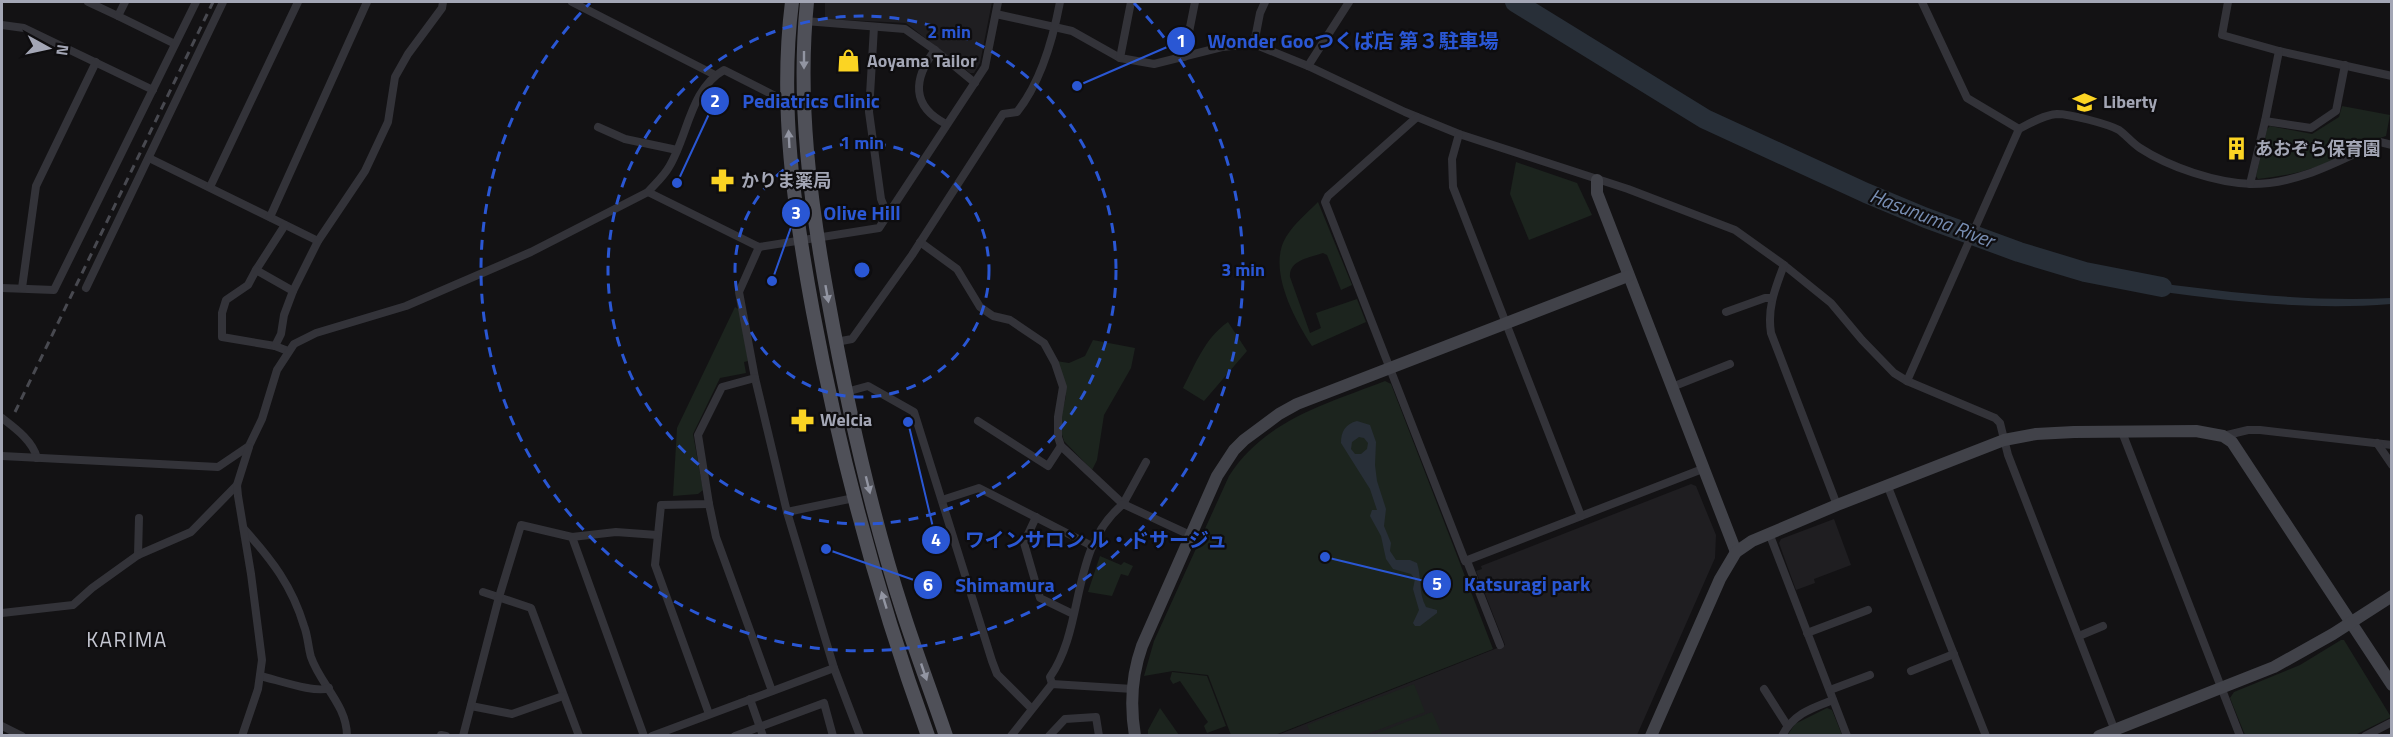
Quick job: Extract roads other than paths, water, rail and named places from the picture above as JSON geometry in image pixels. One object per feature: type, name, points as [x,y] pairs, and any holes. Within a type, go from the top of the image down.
[{"type":"main road","points":[[792,2],[787,102],[791,168],[800,239],[824,372],[854,498],[907,677],[928,735]]},
{"type":"main road","points":[[807,2],[805,127],[817,237],[836,342],[887,558],[902,611],[946,735]]},
{"type":"street","points":[[88,2],[175,44]]},
{"type":"street","points":[[118,16],[125,2]]},
{"type":"street","points":[[2,288],[54,290],[196,2]]},
{"type":"street","points":[[86,288],[223,2]]},
{"type":"street","points":[[210,187],[298,2]]},
{"type":"street","points":[[270,217],[367,2]]},
{"type":"street","points":[[275,346],[281,334],[284,315],[293,291],[318,241],[364,171],[388,122],[396,77],[408,54],[444,2]]},
{"type":"street","points":[[572,2],[715,75]]},
{"type":"street","points":[[648,192],[759,247],[879,228],[985,68],[998,2]]},
{"type":"street","points":[[836,342],[852,339],[920,242],[1003,114],[1017,112],[1024,102],[1035,82],[1055,26],[1060,2]]},
{"type":"street","points":[[1120,58],[1131,2]]},
{"type":"street","points":[[1184,57],[1195,2]]},
{"type":"street","points":[[1254,44],[1260,13],[1265,2]]},
{"type":"street","points":[[1308,66],[1349,2]]},
{"type":"street","points":[[1922,2],[1967,98],[2019,129]]},
{"type":"street","points":[[2228,2],[2222,35],[2279,51],[2391,76]]},
{"type":"street","points":[[996,14],[1072,31],[1120,58],[1154,64],[1222,47],[1254,44],[1308,66],[1459,135],[1628,189],[1735,230],[1831,303],[1894,373],[1907,381],[1995,418],[2000,423],[2008,455],[2116,732]]},
{"type":"street","points":[[805,21],[905,29],[975,83]]},
{"type":"street","points":[[2,26],[24,28],[153,90]]},
{"type":"street","points":[[874,27],[869,112],[881,198],[888,216]]},
{"type":"street","points":[[935,50],[924,65],[918,89],[926,111],[946,124]]},
{"type":"street","points":[[2250,184],[2279,51]]},
{"type":"street","points":[[22,288],[36,186],[96,62]]},
{"type":"street","points":[[2265,121],[2311,128],[2336,111],[2345,65]]},
{"type":"street","points":[[242,735],[258,689],[262,660],[237,485],[249,446],[262,419],[277,370],[294,344],[316,333],[406,306],[531,252],[648,192],[669,168],[698,98],[715,75],[724,70],[787,102]]},
{"type":"street","points":[[1907,381],[2019,129],[2034,121],[2057,114],[2106,124],[2120,131],[2140,148],[2179,167],[2211,178],[2250,184],[2274,183],[2313,174],[2380,142],[2391,145]]},
{"type":"street","points":[[1417,117],[1328,196],[1325,202],[1500,645]]},
{"type":"street","points":[[598,127],[625,139],[677,150]]},
{"type":"street","points":[[1459,135],[1452,159],[1453,187],[1581,516]]},
{"type":"street","points":[[149,158],[318,241]]},
{"type":"street","points":[[1597,180],[1597,193],[1628,276],[1736,552]]},
{"type":"street","points":[[285,225],[248,285],[226,300],[222,313],[222,337],[275,346],[288,351]]},
{"type":"street","points":[[920,242],[957,269],[980,307],[993,316],[1010,320],[1044,343],[1055,363],[1063,387],[1058,417],[1058,437],[1061,446],[1123,504],[1190,535]]},
{"type":"street","points":[[759,247],[739,292],[755,378],[787,513],[834,668],[860,735]]},
{"type":"street","points":[[1784,265],[1771,298],[1769,319],[1771,333],[1837,505]]},
{"type":"street","points":[[256,270],[293,291]]},
{"type":"street","points":[[1135,735],[1132,720],[1133,689],[1136,662],[1142,646],[1217,476],[1234,450],[1254,431],[1297,404],[1628,276]]},
{"type":"street","points":[[1726,312],[1764,298],[1771,298]]},
{"type":"street","points":[[1672,387],[1730,364]]},
{"type":"street","points":[[755,378],[722,387],[698,435],[716,537],[772,691]]},
{"type":"street","points":[[846,392],[868,386],[914,412],[997,674],[1031,708]]},
{"type":"street","points":[[2,418],[20,432],[35,450],[37,458]]},
{"type":"street","points":[[978,421],[1048,466],[1061,446]]},
{"type":"street","points":[[1651,735],[1720,579],[1736,552],[1768,533],[1837,505],[2004,440],[2036,434],[2196,431],[2223,436],[2248,430],[2290,432],[2391,445]]},
{"type":"street","points":[[2122,432],[2240,735]]},
{"type":"street","points":[[2223,436],[2239,450],[2391,685]]},
{"type":"street","points":[[2377,443],[2391,465]]},
{"type":"street","points":[[2,456],[218,467],[249,446]]},
{"type":"street","points":[[1052,684],[1050,677],[1060,663],[1065,650],[1082,572],[1092,546],[1105,524],[1123,504],[1146,462]]},
{"type":"street","points":[[1467,561],[1705,468]]},
{"type":"street","points":[[2,613],[73,605],[92,588],[138,555],[191,532],[237,485]]},
{"type":"street","points":[[1888,487],[1986,735]]},
{"type":"street","points":[[942,500],[978,488],[1092,546]]},
{"type":"street","points":[[787,513],[854,498]]},
{"type":"street","points":[[709,504],[661,505],[655,565],[709,714]]},
{"type":"street","points":[[1036,517],[1024,543],[1040,598],[1072,614]]},
{"type":"street","points":[[138,555],[139,518]]},
{"type":"street","points":[[463,735],[499,597],[521,525],[572,537],[616,532],[657,535]]},
{"type":"street","points":[[244,529],[273,561],[289,586],[305,626],[311,658],[342,712],[347,735]]},
{"type":"street","points":[[1768,533],[1847,735]]},
{"type":"street","points":[[572,537],[644,735]]},
{"type":"street","points":[[483,592],[531,608],[579,735]]},
{"type":"street","points":[[2099,735],[2116,732],[2296,656],[2391,596]]},
{"type":"street","points":[[1807,633],[1868,610]]},
{"type":"street","points":[[2079,636],[2103,626]]},
{"type":"street","points":[[1911,671],[1954,654]]},
{"type":"street","points":[[652,735],[834,668]]},
{"type":"street","points":[[1830,690],[1870,675]]},
{"type":"street","points":[[260,676],[313,688],[325,690],[329,688]]},
{"type":"street","points":[[1052,684],[1133,689]]},
{"type":"street","points":[[1011,735],[1052,684]]},
{"type":"street","points":[[1764,689],[1787,725]]},
{"type":"street","points":[[471,706],[512,714],[563,696]]},
{"type":"street","points":[[750,699],[761,731]]},
{"type":"street","points":[[1782,735],[1787,725],[1799,714],[1833,700]]},
{"type":"street","points":[[735,735],[761,731],[824,703],[833,735]]},
{"type":"street","points":[[1049,735],[1065,718],[1096,717],[1099,735]]},
{"type":"street","points":[[2365,735],[2391,722]]},
{"type":"street","points":[[2,726],[22,735]]},
{"type":"street","points":[[677,726],[680,735]]},
{"type":"street","points":[[441,735],[446,735]]},
{"type":"waterway","name":"Hasunuma River","points":[[1515,2],[1705,119],[1866,193],[2019,252],[2085,272],[2162,287]]},
{"type":"railway","points":[[15,412],[213,2]]},
{"type":"place","name":"Aoyama Tailor","points":[[849,61]]},
{"type":"place","name":"Wonder Gooつくば店 第３駐車場","points":[[1077,86]]},
{"type":"place","name":"Liberty","points":[[2085,102]]},
{"type":"place","name":"あおぞら保育園","points":[[2237,149]]},
{"type":"place","name":"かりま薬局","points":[[723,181]]},
{"type":"place","name":"Pediatrics Clinic","points":[[677,183]]},
{"type":"place","name":"Olive Hill","points":[[772,281]]},
{"type":"place","name":"Welcia","points":[[802,420]]},
{"type":"place","name":"ワインサロン ル・ドサージュ","points":[[908,422]]},
{"type":"place","name":"Shimamura","points":[[826,549]]},
{"type":"place","name":"Katsuragi park","points":[[1325,557]]},
{"type":"district","name":"KARIMA","points":[[127,640]]}]
